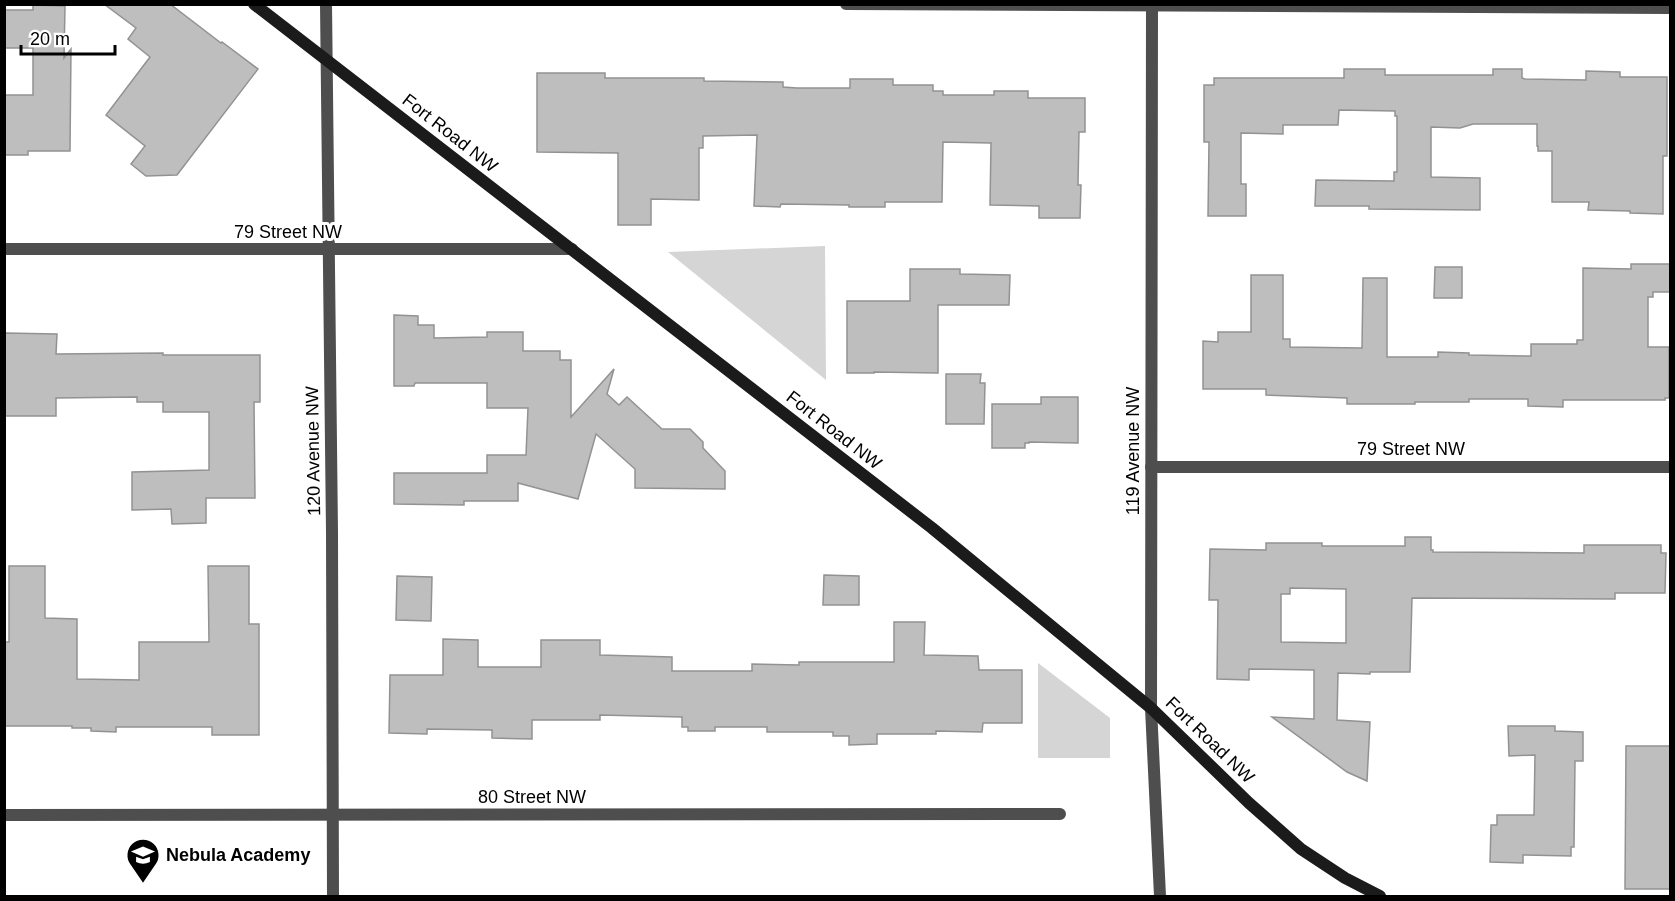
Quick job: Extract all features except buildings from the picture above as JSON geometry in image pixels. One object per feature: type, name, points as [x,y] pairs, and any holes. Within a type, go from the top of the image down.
[{"type":"street","name":"Fort Road NW","points":[[254,4],[932,528],[1151,708],[1249,803],[1301,849],[1345,878],[1380,897]]},
{"type":"street","name":"120 Avenue NW","points":[[326,4],[332,509],[333,897]]},
{"type":"street","points":[[846,4],[1671,8]]},
{"type":"street","name":"119 Avenue NW","points":[[1152,6],[1151,708],[1160,897]]},
{"type":"street","name":"79 Street NW","points":[[4,249],[572,249]]},
{"type":"street","name":"79 Street NW","points":[[1151,467],[1671,467]]},
{"type":"street","name":"80 Street NW","points":[[4,815],[1060,814]]},
{"type":"shaded area","points":[[825,246],[826,380],[668,252]]},
{"type":"shaded area","points":[[1038,663],[1110,718],[1110,758],[1038,758]]},
{"type":"place","name":"Nebula Academy","points":[[143,884]]}]
